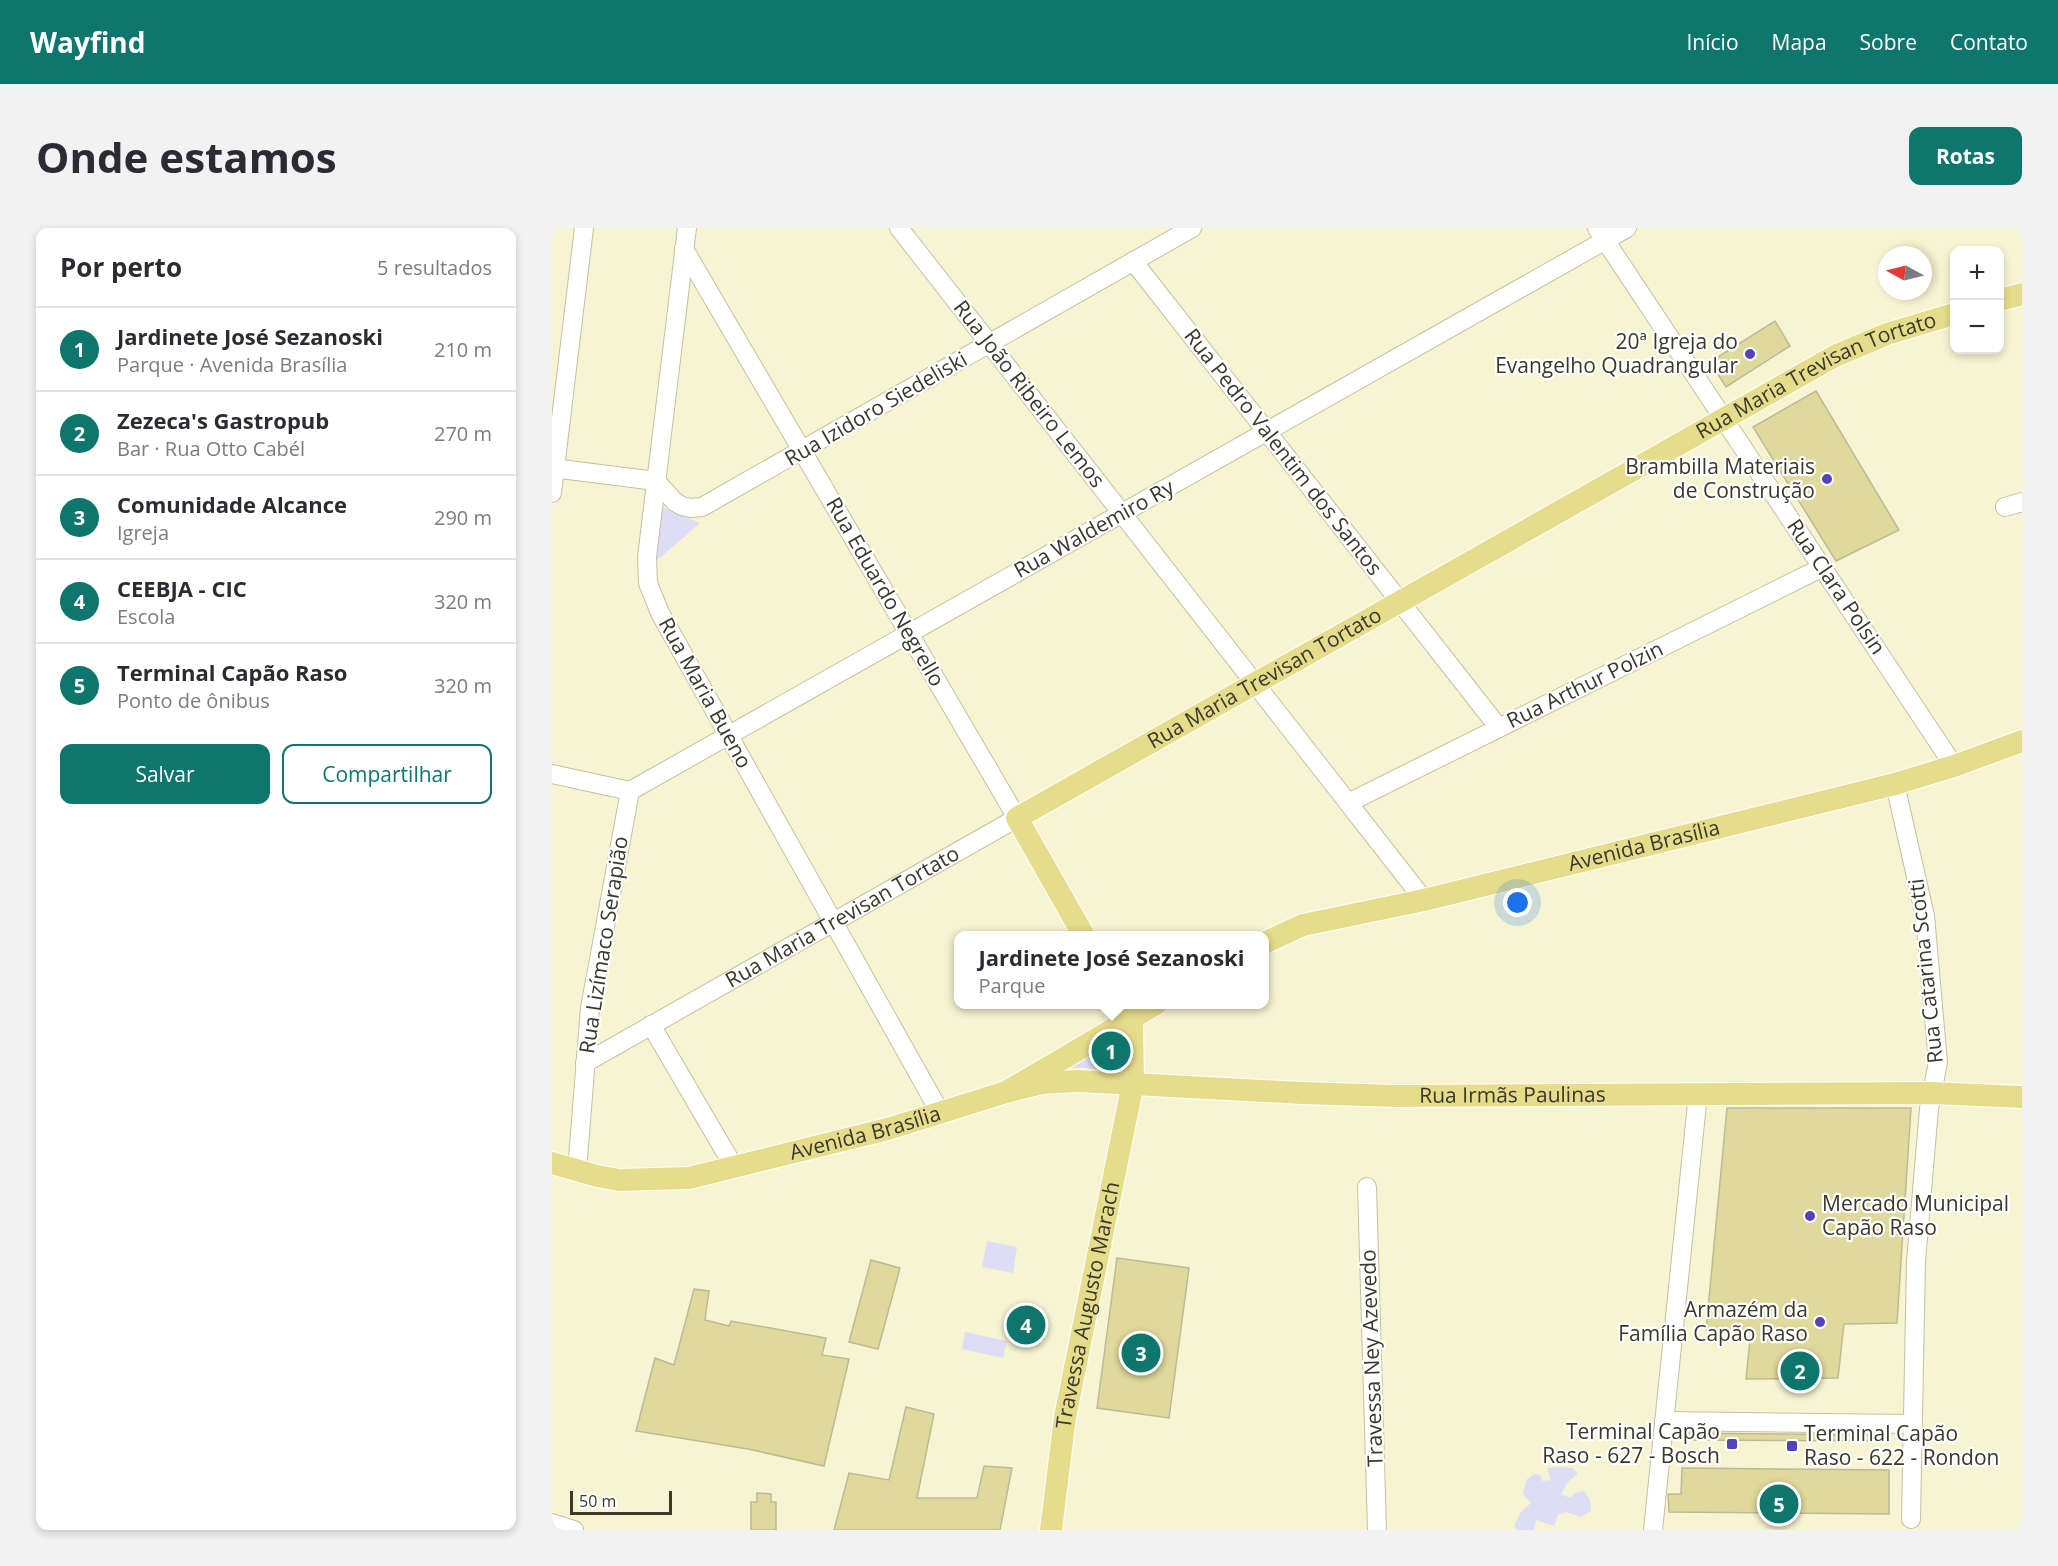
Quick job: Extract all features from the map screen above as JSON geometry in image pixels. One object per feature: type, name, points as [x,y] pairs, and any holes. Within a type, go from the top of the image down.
[{"type":"main road","points":[[2004,299],[2022,294]]},
{"type":"main road","name":"Rua Maria Trevisan Tortato","points":[[1017,818],[1835,356],[1861,343],[1950,315]]},
{"type":"main road","name":"Avenida Brasília","points":[[1269,941],[1303,926],[1424,900],[1895,784],[1954,766],[2022,741]]},
{"type":"main road","name":"Rua Eduardo Negrello","points":[[1017,818],[1081,931]]},
{"type":"main road","points":[[1128,1011],[1133,1083]]},
{"type":"main road","name":"Avenida Brasília","points":[[552,1163],[619,1180],[688,1178],[941,1113],[1006,1092],[1128,1011]]},
{"type":"main road","name":"Rua Irmãs Paulinas","points":[[1006,1092],[1042,1083],[1059,1082],[1133,1083],[1347,1095],[1932,1093],[2022,1097]]},
{"type":"main road","name":"Travessa Augusto Marach","points":[[1051,1530],[1065,1417],[1133,1083]]},
{"type":"street","points":[[552,493],[584,228]]},
{"type":"street","name":"Rua Maria Bueno","points":[[687,228],[647,557],[648,583],[660,613],[941,1113]]},
{"type":"street","name":"Rua João Ribeiro Lemos","points":[[899,228],[1424,900]]},
{"type":"street","name":"Rua Izidoro Siedeliski","points":[[656,482],[675,502],[682,506],[702,507],[1192,228]]},
{"type":"street","name":"Rua Waldemiro Ry","points":[[630,791],[1267,431],[1601,234],[1627,228]]},
{"type":"street","name":"Rua Clara Polsin","points":[[1601,234],[1954,766]]},
{"type":"street","name":"Rua Eduardo Negrello","points":[[684,249],[1017,818]]},
{"type":"street","name":"Rua Pedro Valentim dos Santos","points":[[1133,261],[1499,728]]},
{"type":"street","points":[[554,468],[656,482]]},
{"type":"street","name":"Rua Arthur Polzin","points":[[1348,803],[1822,567]]},
{"type":"street","points":[[552,774],[630,791]]},
{"type":"street","name":"Rua Catarina Scotti","points":[[1895,784],[1925,916],[1938,1062],[1929,1109],[1916,1261],[1911,1454],[1912,1526]]},
{"type":"street","name":"Rua Lizímaco Serapião","points":[[577,1171],[591,999],[630,791]]},
{"type":"street","name":"Rua Maria Trevisan Tortato","points":[[585,1063],[1017,818]]},
{"type":"street","points":[[651,1025],[734,1167]]},
{"type":"street","points":[[1653,1530],[1698,1094]]},
{"type":"street","name":"Travessa Ney Azevedo","points":[[1367,1187],[1377,1530]]},
{"type":"street","points":[[1664,1421],[1912,1424]]},
{"type":"street","points":[[552,1523],[573,1530]]},
{"type":"shaded area","points":[[660,506],[700,523],[653,564]]},
{"type":"shaded area","points":[[1123,1036],[1125,1071],[1071,1067]]},
{"type":"shaded area","points":[[987,1241],[1017,1247],[1013,1273],[982,1267]]},
{"type":"shaded area","points":[[965,1332],[1007,1341],[1003,1358],[962,1349]]},
{"type":"shaded area","points":[[1547,1468],[1573,1468],[1578,1474],[1569,1481],[1561,1494],[1570,1498],[1575,1493],[1584,1491],[1590,1500],[1591,1511],[1581,1517],[1566,1512],[1558,1515],[1554,1526],[1536,1520],[1534,1530],[1517,1530],[1514,1526],[1520,1513],[1531,1503],[1523,1494],[1527,1479],[1534,1474],[1540,1475],[1542,1481],[1551,1480]]},
{"type":"building","name":"20ª Igreja do Evangelho Quadrangular","points":[[1775,321],[1790,346],[1726,387],[1710,362]]},
{"type":"building","name":"Brambilla Materiais de Construção","points":[[1816,391],[1899,530],[1836,561],[1753,427]]},
{"type":"building","name":"Mercado Municipal Capão Raso","points":[[1727,1108],[1911,1108],[1897,1323],[1844,1324],[1838,1378],[1746,1379],[1751,1330],[1706,1330]]},
{"type":"building","points":[[1117,1258],[1189,1268],[1169,1418],[1097,1408]]},
{"type":"building","points":[[871,1260],[900,1268],[878,1349],[849,1342]]},
{"type":"building","points":[[694,1289],[709,1291],[705,1320],[729,1326],[731,1321],[826,1338],[822,1355],[849,1359],[824,1466],[748,1449],[636,1431],[655,1358],[674,1365]]},
{"type":"building","points":[[906,1407],[934,1414],[917,1498],[977,1498],[984,1466],[1012,1468],[1000,1530],[834,1530],[849,1473],[889,1480]]},
{"type":"building","points":[[1687,1433],[1881,1435],[1881,1441],[1687,1440]]},
{"type":"building","points":[[1682,1468],[1889,1470],[1889,1514],[1669,1512],[1668,1494],[1681,1494]]},
{"type":"building","points":[[757,1493],[771,1494],[771,1502],[776,1502],[776,1530],[751,1530],[751,1502],[757,1502]]},
{"type":"place","name":"20ª Igreja do Evangelho Quadrangular","points":[[1750,354]]},
{"type":"place","name":"Brambilla Materiais de Construção","points":[[1827,479]]},
{"type":"place","name":"Jardinete José Sezanoski","points":[[1111,1051]]},
{"type":"place","name":"Mercado Municipal Capão Raso","points":[[1810,1216]]},
{"type":"place","name":"Armazém da Família Capão Raso","points":[[1820,1322]]},
{"type":"place","name":"CEEBJA - CIC","points":[[1026,1325]]},
{"type":"place","name":"Comunidade Alcance","points":[[1141,1353]]},
{"type":"place","name":"Zezeca's Gastropub","points":[[1800,1371]]},
{"type":"place","name":"Terminal Capão Raso - 627 - Bosch","points":[[1732,1444]]},
{"type":"place","name":"Terminal Capão Raso - 622 - Rondon","points":[[1792,1446]]},
{"type":"place","name":"Terminal Capão Raso","points":[[1779,1504]]}]
